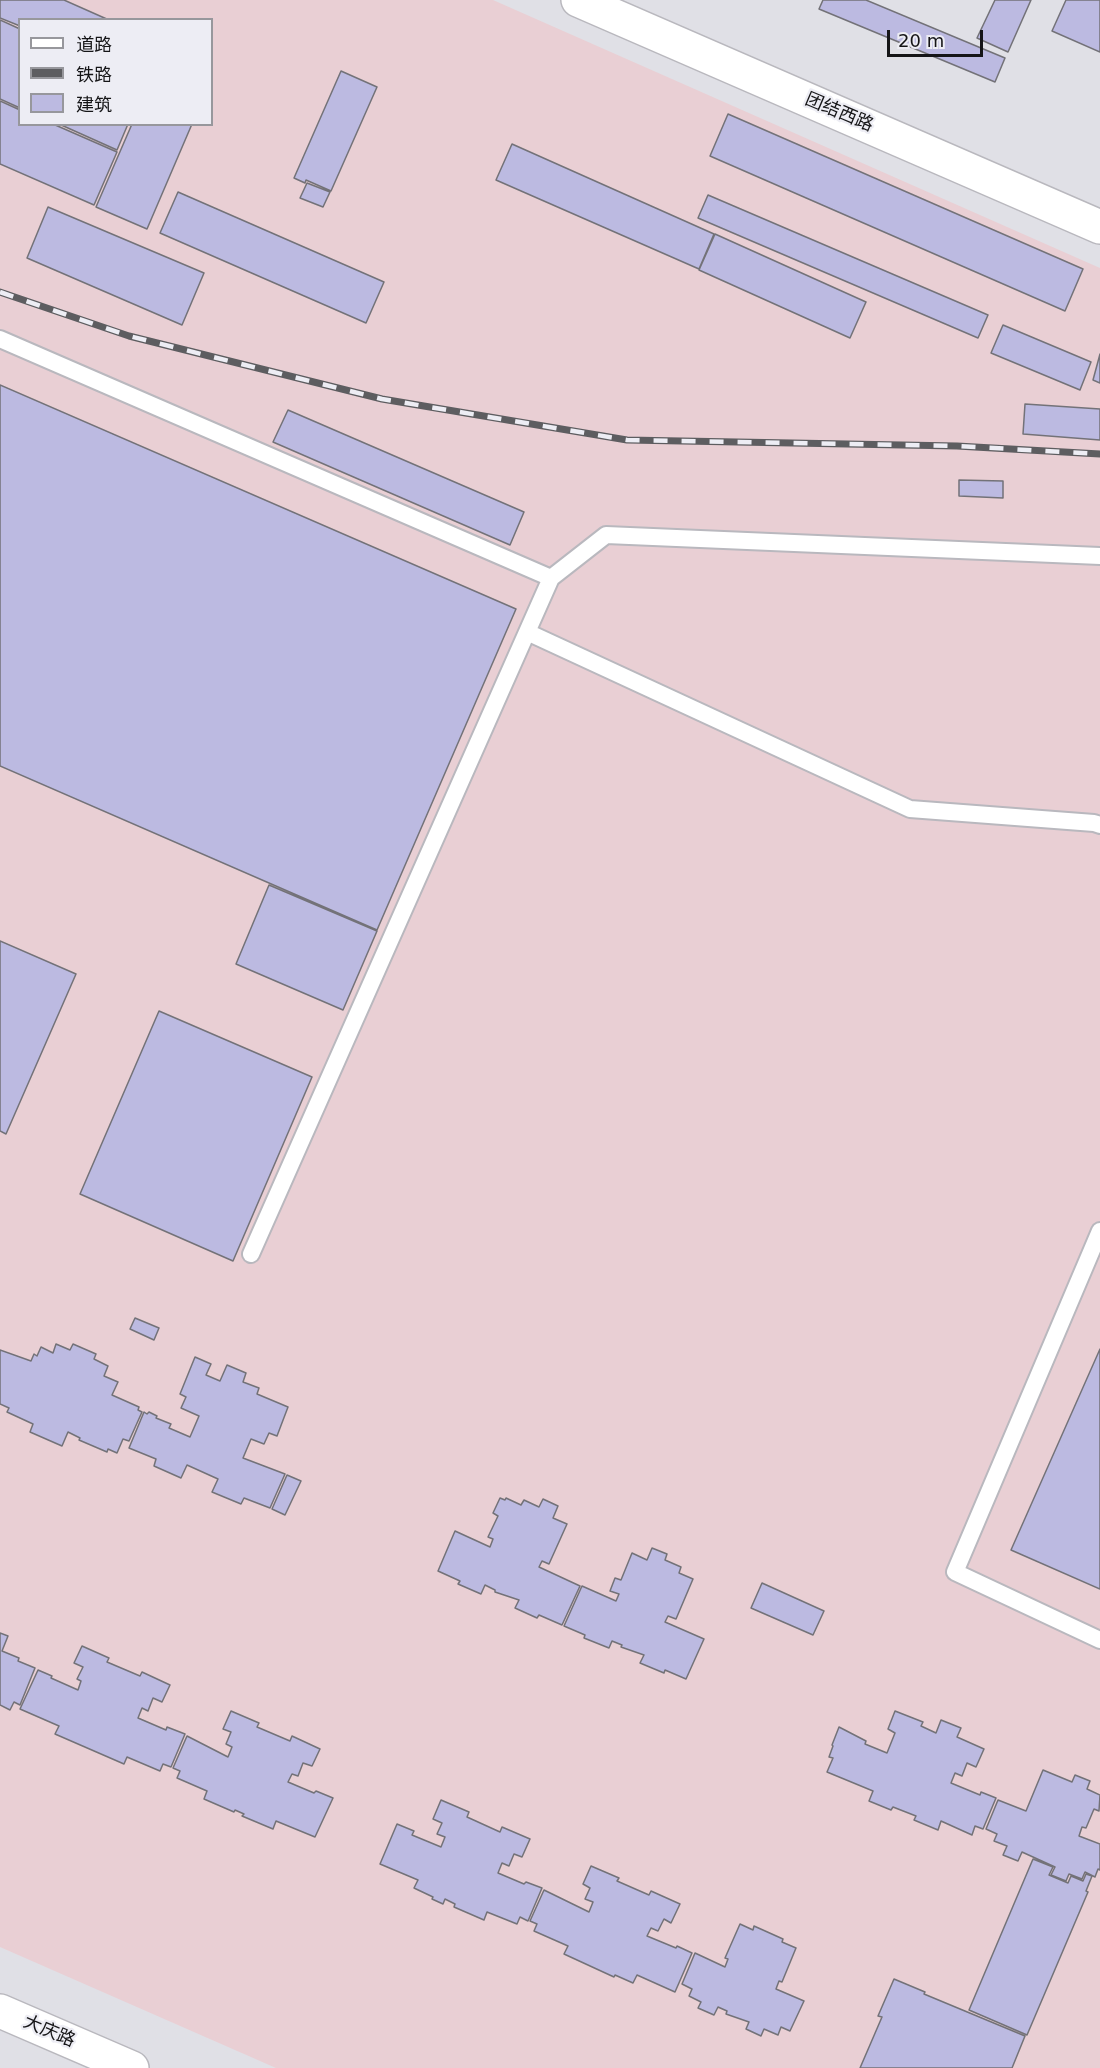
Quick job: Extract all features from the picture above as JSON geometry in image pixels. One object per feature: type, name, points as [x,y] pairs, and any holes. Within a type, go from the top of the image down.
[{"type":"street","name":"团结西路","points":[[578,0],[1100,227]]},
{"type":"street","name":"大庆路","points":[[0,2011],[132,2068]]},
{"type":"lane","points":[[0,339],[551,578]]},
{"type":"lane","points":[[251,1254],[551,578],[606,534],[1100,556]]},
{"type":"lane","points":[[527,632],[910,809],[1100,825]]},
{"type":"lane","points":[[1100,1231],[955,1572],[1100,1640]]},
{"type":"shaded area","points":[[0,0],[493,0],[1100,268],[1100,2068],[276,2068],[0,1947]]},
{"type":"building","points":[[0,0],[64,0],[104,18],[18,18],[18,25],[0,18]]},
{"type":"building","points":[[823,0],[866,0],[1005,58],[995,82],[819,9]]},
{"type":"building","points":[[995,0],[1031,0],[1008,52],[977,38]]},
{"type":"building","points":[[1066,0],[1100,0],[1100,52],[1052,31]]},
{"type":"building","points":[[0,20],[18,28],[18,107],[0,99]]},
{"type":"building","points":[[341,71],[377,87],[331,191],[306,180],[305,183],[294,178]]},
{"type":"building","points":[[0,101],[18,109],[18,126],[58,126],[117,152],[94,205],[0,164]]},
{"type":"building","points":[[728,114],[1083,269],[1065,311],[710,156]]},
{"type":"building","points":[[63,126],[127,126],[117,150]]},
{"type":"building","points":[[131,126],[191,126],[147,229],[96,207]]},
{"type":"building","points":[[512,144],[714,234],[699,269],[496,180]]},
{"type":"building","points":[[307,183],[330,192],[323,207],[300,198]]},
{"type":"building","points":[[178,192],[384,282],[366,323],[160,233]]},
{"type":"building","points":[[708,195],[988,315],[978,338],[698,218]]},
{"type":"building","points":[[48,207],[204,273],[182,325],[27,258]]},
{"type":"building","points":[[715,234],[866,302],[850,338],[699,270]]},
{"type":"building","points":[[1003,325],[1091,362],[1080,390],[991,353]]},
{"type":"building","points":[[1100,354],[1100,383],[1093,380]]},
{"type":"building","points":[[0,385],[516,609],[377,930],[0,766]]},
{"type":"building","points":[[1025,404],[1100,409],[1100,440],[1023,434]]},
{"type":"building","points":[[288,410],[524,512],[510,545],[273,442]]},
{"type":"building","points":[[959,480],[1003,481],[1003,498],[959,496]]},
{"type":"building","points":[[269,885],[377,931],[343,1010],[236,964]]},
{"type":"building","points":[[0,941],[76,974],[6,1134],[0,1131]]},
{"type":"building","points":[[159,1011],[312,1077],[233,1261],[80,1194]]},
{"type":"building","points":[[135,1318],[159,1328],[154,1340],[130,1329]]},
{"type":"building","points":[[56,1344],[70,1350],[73,1344],[96,1354],[94,1359],[108,1366],[104,1376],[118,1382],[112,1395],[139,1407],[138,1410],[142,1412],[129,1441],[123,1439],[117,1453],[108,1449],[107,1452],[79,1440],[80,1438],[68,1432],[62,1446],[30,1432],[33,1424],[7,1412],[9,1408],[0,1404],[0,1350],[31,1361],[34,1354],[37,1356],[41,1347],[53,1353]]},
{"type":"building","points":[[1100,1349],[1100,1589],[1011,1550]]},
{"type":"building","points":[[195,1357],[211,1364],[206,1375],[220,1381],[227,1365],[246,1373],[243,1382],[259,1388],[257,1394],[288,1407],[277,1436],[269,1433],[264,1444],[251,1439],[243,1458],[285,1474],[270,1508],[244,1498],[241,1504],[212,1492],[218,1479],[187,1465],[181,1478],[154,1466],[156,1459],[129,1448],[144,1412],[157,1416],[156,1418],[171,1424],[169,1428],[190,1437],[199,1416],[181,1408],[186,1397],[180,1394]]},
{"type":"building","points":[[287,1475],[301,1481],[285,1515],[272,1509]]},
{"type":"building","points":[[500,1498],[505,1500],[506,1498],[521,1505],[524,1500],[539,1507],[543,1499],[558,1506],[553,1518],[567,1524],[549,1564],[542,1561],[539,1567],[580,1586],[562,1625],[539,1615],[537,1618],[515,1608],[519,1600],[495,1592],[485,1585],[481,1594],[458,1584],[460,1581],[438,1571],[455,1531],[490,1547],[493,1539],[488,1537],[498,1516],[493,1513]]},
{"type":"building","points":[[652,1548],[667,1554],[665,1560],[681,1567],[679,1573],[693,1579],[676,1619],[668,1616],[665,1622],[704,1639],[686,1679],[640,1663],[644,1655],[621,1647],[622,1645],[612,1641],[609,1648],[584,1638],[585,1635],[564,1626],[582,1586],[616,1601],[619,1594],[610,1591],[615,1578],[621,1580],[632,1553],[647,1560]]},
{"type":"building","points":[[762,1583],[824,1611],[813,1635],[751,1608]]},
{"type":"building","points":[[0,1633],[8,1636],[2,1651],[35,1668],[20,1705],[14,1702],[10,1710],[0,1705]]},
{"type":"building","points":[[82,1646],[109,1658],[107,1662],[140,1676],[142,1672],[170,1685],[162,1702],[153,1698],[148,1711],[142,1708],[138,1718],[166,1730],[167,1727],[185,1734],[171,1767],[163,1764],[160,1771],[127,1757],[124,1764],[55,1734],[59,1726],[20,1709],[38,1670],[78,1690],[81,1681],[77,1679],[83,1667],[74,1663]]},
{"type":"building","points":[[231,1711],[259,1723],[257,1727],[290,1741],[292,1736],[320,1749],[312,1766],[303,1763],[298,1776],[292,1774],[288,1782],[333,1798],[315,1837],[276,1821],[273,1829],[242,1816],[244,1814],[204,1799],[207,1791],[177,1778],[180,1771],[173,1768],[187,1736],[228,1757],[232,1747],[226,1744],[231,1732],[223,1729]]},
{"type":"building","points":[[895,1711],[923,1722],[921,1726],[936,1733],[941,1720],[961,1728],[957,1737],[984,1749],[976,1767],[967,1763],[962,1776],[955,1773],[951,1783],[980,1795],[981,1792],[996,1798],[983,1829],[975,1826],[972,1835],[941,1821],[938,1830],[914,1820],[916,1816],[893,1807],[891,1810],[869,1801],[873,1791],[827,1772],[833,1758],[829,1757],[839,1727],[866,1741],[865,1744],[887,1753],[895,1733],[888,1729]]},
{"type":"building","points":[[1043,1770],[1072,1782],[1075,1775],[1090,1781],[1087,1789],[1100,1795],[1099,1811],[1094,1809],[1086,1828],[1082,1827],[1079,1836],[1100,1844],[1100,1870],[1098,1869],[1095,1877],[1085,1872],[1082,1879],[1069,1874],[1066,1881],[1051,1875],[1055,1867],[1022,1852],[1018,1861],[1003,1855],[1007,1846],[994,1841],[997,1834],[986,1829],[998,1800],[1026,1811]]},
{"type":"building","points":[[441,1800],[469,1812],[467,1817],[500,1832],[502,1827],[530,1839],[522,1857],[514,1854],[509,1866],[502,1863],[498,1873],[524,1884],[526,1882],[542,1888],[528,1921],[520,1917],[517,1924],[487,1912],[484,1920],[454,1907],[455,1904],[445,1899],[443,1904],[432,1899],[433,1897],[414,1888],[418,1880],[380,1864],[397,1824],[414,1831],[412,1835],[441,1847],[445,1837],[437,1834],[442,1823],[433,1819]]},
{"type":"building","points":[[1033,1859],[1053,1867],[1049,1875],[1068,1883],[1071,1876],[1083,1881],[1086,1874],[1092,1876],[1086,1891],[1088,1892],[1027,2035],[969,2010]]},
{"type":"building","points":[[591,1866],[649,1895],[651,1891],[680,1904],[671,1923],[664,1919],[658,1931],[651,1928],[647,1936],[692,1953],[675,1992],[637,1975],[633,1983],[615,1975],[614,1977],[564,1954],[568,1946],[534,1931],[537,1924],[530,1921],[544,1890],[589,1912],[593,1902],[585,1899],[590,1888],[583,1884]]},
{"type":"building","points":[[740,1924],[753,1930],[754,1926],[783,1939],[782,1942],[796,1948],[782,1982],[779,1981],[776,1989],[804,2001],[790,2031],[781,2027],[778,2035],[764,2029],[761,2036],[746,2029],[749,2022],[726,2014],[727,2011],[718,2007],[714,2015],[698,2008],[701,2002],[689,1996],[692,1989],[682,1984],[695,1953],[725,1967],[728,1959],[725,1958]]},
{"type":"building","points":[[894,1979],[1025,2036],[1012,2068],[860,2068],[882,2017],[878,2016]]},
{"type":"railway","points":[[0,292],[129,336],[382,399],[627,440],[957,446],[1100,454]]}]
